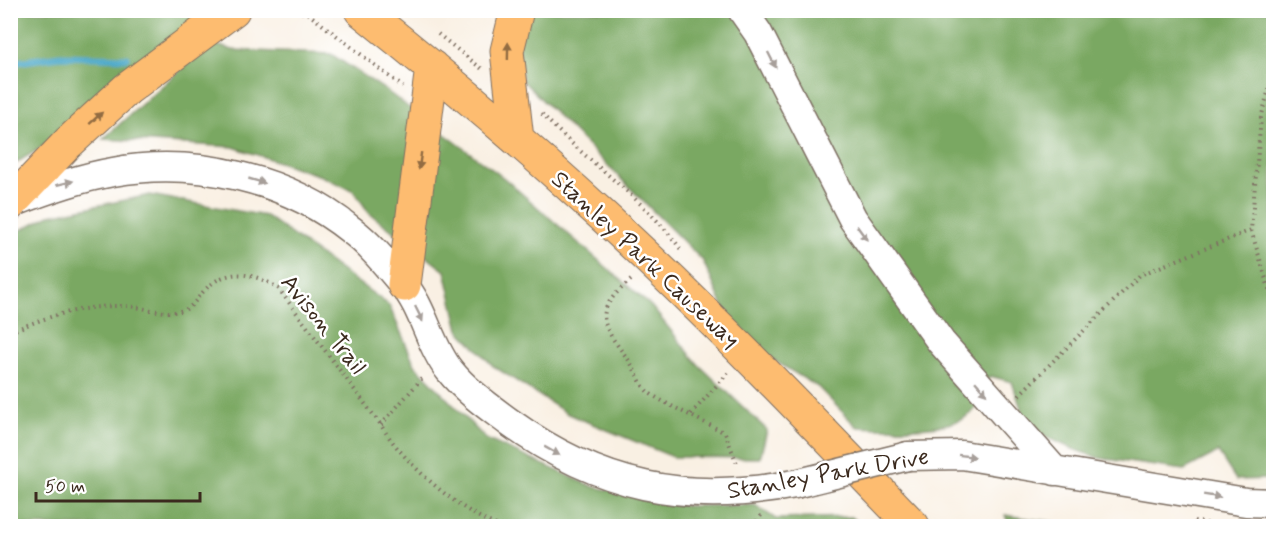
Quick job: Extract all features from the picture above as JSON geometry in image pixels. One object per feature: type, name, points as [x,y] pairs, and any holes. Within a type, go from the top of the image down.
[{"type":"highway","points":[[10,204],[68,143],[127,89],[233,10]]},
{"type":"highway","name":"Stanley Park Causeway","points":[[361,10],[517,139],[689,297],[913,526]]},
{"type":"highway","points":[[517,12],[507,51],[517,139]]},
{"type":"highway","points":[[404,285],[432,67]]},
{"type":"street","points":[[742,10],[758,33],[853,219],[941,342],[1055,471]]},
{"type":"street","name":"Stanley Park Drive","points":[[10,204],[55,186],[113,171],[200,169],[273,186],[328,212],[353,231],[404,285],[450,372],[481,402],[543,446],[575,464],[662,490],[732,493],[795,484],[908,456],[962,455],[1245,502],[1274,503]]},
{"type":"path","points":[[296,10],[310,15],[409,92]]},
{"type":"path","points":[[436,33],[490,75]]},
{"type":"path","points":[[1274,71],[1261,118],[1251,230],[1274,305]]},
{"type":"path","points":[[1002,412],[1140,275],[1251,230]]},
{"type":"path","name":"Avison Trail","points":[[10,332],[48,316],[92,307],[127,306],[179,312],[191,307],[218,278],[239,274],[261,277],[278,288],[381,425],[393,446],[468,513],[499,526]]},
{"type":"path","points":[[633,279],[607,301],[604,323],[611,339],[628,359],[648,392],[725,433],[739,468],[732,493]]},
{"type":"path","points":[[381,425],[441,357]]},
{"type":"path","points":[[691,414],[728,373]]},
{"type":"path","points":[[753,526],[765,511]]},
{"type":"green space","points":[[10,11],[203,11],[197,19],[46,145],[11,166]]},
{"type":"green space","points":[[512,11],[1273,11],[1273,479],[1236,480],[1218,452],[1184,470],[1099,458],[1073,449],[1028,429],[1012,382],[990,376],[974,410],[965,418],[952,423],[919,428],[857,427],[818,387],[737,338],[703,261],[523,81]]},
{"type":"green space","points":[[210,43],[233,50],[331,54],[384,89],[504,178],[651,306],[698,364],[767,430],[760,458],[673,457],[568,414],[493,366],[459,330],[445,271],[369,213],[354,191],[321,176],[233,147],[103,139]]},
{"type":"green space","points":[[150,195],[266,216],[389,305],[415,365],[486,439],[594,487],[686,506],[755,505],[776,519],[852,517],[862,526],[11,526],[11,235],[50,215]]},
{"type":"green space","points":[[1005,515],[1079,526],[1009,526]]},
{"type":"waterway","points":[[10,63],[60,56],[127,58]]}]
